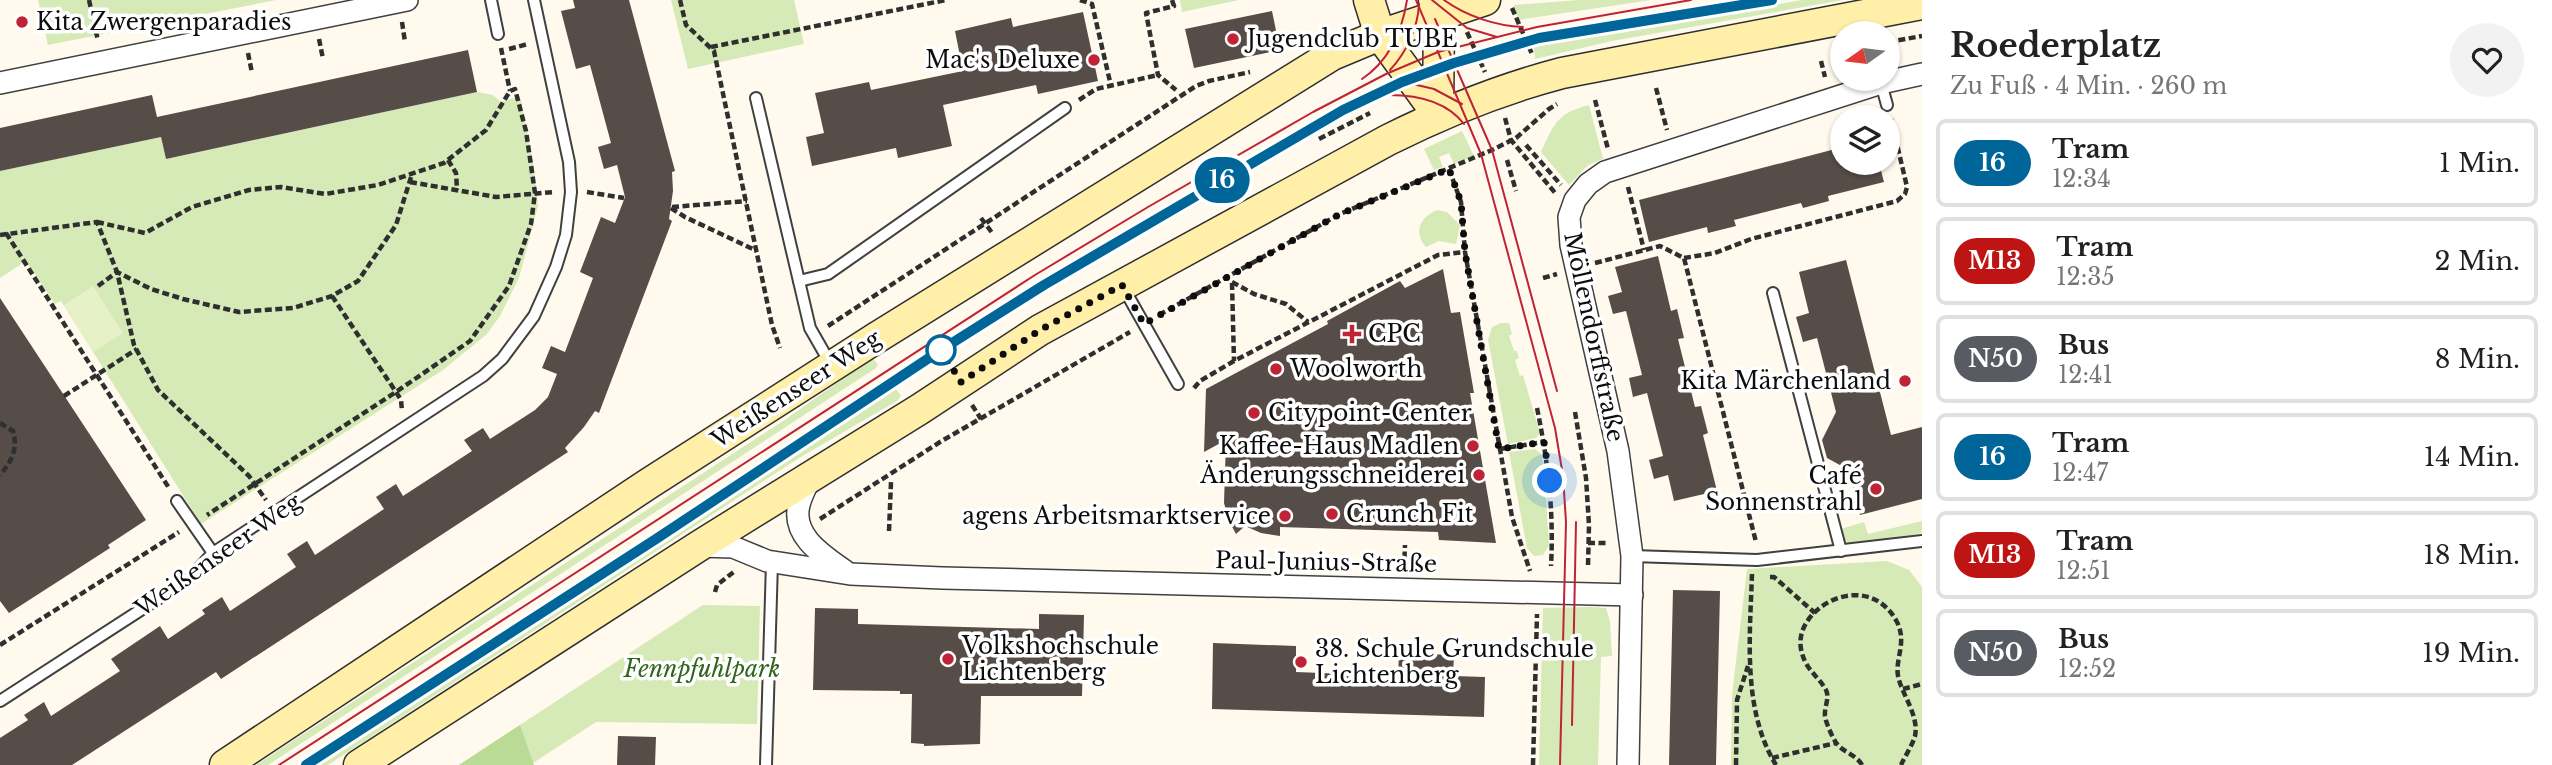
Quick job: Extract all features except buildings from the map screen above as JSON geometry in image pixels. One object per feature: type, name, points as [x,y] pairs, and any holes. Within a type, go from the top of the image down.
[{"type":"main road","points":[[1368,0],[1380,35],[1438,115]]},
{"type":"main road","points":[[1438,115],[1443,9],[1485,0]]},
{"type":"main road","points":[[359,765],[1040,330],[1374,147],[1438,115],[1500,104],[1521,83],[1562,72],[1922,4]]},
{"type":"main road","name":"Weißenseer Weg","points":[[225,765],[637,492],[876,338],[1321,62],[1443,9]]},
{"type":"street","points":[[0,83],[407,0]]},
{"type":"street","name":"Möllendorffstraße","points":[[1900,79],[1922,74]]},
{"type":"street","name":"Möllendorffstraße","points":[[1632,595],[1632,556],[1618,451],[1571,246],[1568,201],[1588,184],[1620,177],[1672,151],[1856,91]]},
{"type":"street","points":[[810,479],[798,507],[798,520],[811,546],[850,574]]},
{"type":"street","name":"Paul-Junius-Straße","points":[[699,546],[733,547],[772,562],[850,574],[1632,595]]},
{"type":"street","points":[[1628,765],[1632,595]]},
{"type":"lane","points":[[491,0],[498,34]]},
{"type":"lane","name":"Weißenseer Weg","points":[[0,702],[190,578],[213,553],[483,376],[519,339],[540,304],[556,267],[566,235],[571,192],[569,162],[534,0]]},
{"type":"lane","points":[[1883,91],[1887,105]]},
{"type":"lane","points":[[756,98],[810,328],[833,367]]},
{"type":"lane","points":[[799,281],[828,274],[1065,108]]},
{"type":"lane","points":[[1122,285],[1178,384]]},
{"type":"lane","points":[[1773,293],[1841,551]]},
{"type":"lane","points":[[177,500],[213,553]]},
{"type":"lane","points":[[1632,556],[1757,560],[1922,541]]},
{"type":"lane","points":[[766,765],[772,562]]},
{"type":"path","points":[[89,0],[102,62]]},
{"type":"path","points":[[680,0],[686,25],[715,51],[772,325],[780,348]]},
{"type":"path","points":[[710,47],[947,0]]},
{"type":"path","points":[[1080,0],[1091,4],[1111,86]]},
{"type":"path","points":[[1172,0],[1174,6],[1146,13],[1157,75],[1176,90]]},
{"type":"path","points":[[1443,9],[1500,104],[1511,140],[1568,201]]},
{"type":"path","points":[[498,34],[510,91]]},
{"type":"path","points":[[1900,40],[1922,36]]},
{"type":"path","points":[[501,51],[542,40]]},
{"type":"path","points":[[810,328],[826,327],[983,220],[1196,86],[1251,72]]},
{"type":"path","points":[[1096,89],[1157,75]]},
{"type":"path","points":[[1657,88],[1672,151]]},
{"type":"path","points":[[0,645],[255,484],[470,341],[509,286],[531,225],[535,192],[526,131],[515,89],[510,91],[486,130],[448,160],[379,185],[325,194],[281,187],[249,190],[192,206],[145,233],[97,222],[3,234],[177,500]]},
{"type":"path","points":[[1595,100],[1644,250]]},
{"type":"path","points":[[816,521],[981,419],[1144,324],[1340,214],[1511,140],[1549,108]]},
{"type":"path","points":[[1320,139],[1370,113]]},
{"type":"path","points":[[1525,145],[1568,201]]},
{"type":"path","points":[[1596,263],[1660,246],[1684,258],[1715,253],[1751,239],[1897,201],[1908,187],[1900,156]]},
{"type":"path","points":[[448,160],[456,173],[457,190]]},
{"type":"path","points":[[1507,160],[1516,191]]},
{"type":"path","points":[[1449,169],[1461,202],[1465,252],[1512,517],[1537,594],[1532,765]]},
{"type":"path","points":[[117,272],[151,289],[239,312],[293,308],[332,296],[358,281],[396,225],[412,173]]},
{"type":"path","points":[[410,182],[496,197],[535,192],[571,192],[625,198]]},
{"type":"path","points":[[747,201],[671,208],[757,251]]},
{"type":"path","points":[[983,220],[993,234]]},
{"type":"path","points":[[97,222],[117,272],[137,349],[158,390],[255,484],[274,514]]},
{"type":"path","points":[[1189,394],[1200,382],[1234,361],[1438,255],[1465,252]]},
{"type":"path","points":[[1684,258],[1757,549],[1757,560],[1752,574],[1749,662],[1758,720],[1776,765]]},
{"type":"path","points":[[98,286],[117,272]]},
{"type":"path","points":[[1234,361],[1232,282],[1254,294],[1286,304],[1308,322]]},
{"type":"path","points":[[332,296],[401,400],[404,430]]},
{"type":"path","points":[[64,396],[137,349]]},
{"type":"path","points":[[972,404],[981,419]]},
{"type":"path","points":[[1537,408],[1551,497],[1550,566]]},
{"type":"path","points":[[1575,412],[1586,478],[1588,566]]},
{"type":"path","points":[[0,423],[13,431],[17,443],[12,460],[0,475]]},
{"type":"path","points":[[1499,449],[1544,442]]},
{"type":"path","points":[[889,531],[891,482]]},
{"type":"path","points":[[715,592],[717,585],[735,571]]},
{"type":"path","points":[[1774,577],[1815,613]]},
{"type":"path","points":[[1862,765],[1836,743],[1825,718],[1828,697],[1826,690],[1807,668],[1800,641],[1815,613],[1836,597],[1850,594],[1864,595],[1876,600],[1892,616],[1899,631],[1901,652],[1897,677],[1910,708],[1915,736],[1901,765]]},
{"type":"path","points":[[1736,765],[1737,700],[1749,662]]},
{"type":"path","points":[[1903,689],[1922,684]]},
{"type":"path","points":[[1772,758],[1836,743]]},
{"type":"green space","points":[[38,0],[276,0],[48,45]]},
{"type":"green space","points":[[671,0],[794,0],[804,44],[688,69]]},
{"type":"green space","points":[[1180,0],[1239,0],[1182,12]]},
{"type":"green space","points":[[1579,0],[1651,0],[1518,20],[1514,5]]},
{"type":"green space","points":[[1802,0],[1843,0],[1612,41],[1535,59],[1534,47]]},
{"type":"green space","points":[[477,92],[493,95],[501,102],[520,96],[534,167],[538,206],[519,278],[500,316],[486,335],[443,370],[201,524],[61,301],[55,304],[26,261],[0,278],[0,171],[161,137],[166,159]]},
{"type":"green space","points":[[1589,105],[1603,159],[1588,165],[1569,185],[1541,152],[1549,134],[1563,116]]},
{"type":"green space","points":[[1462,131],[1474,156],[1454,164],[1449,153],[1439,157],[1443,167],[1434,170],[1424,149]]},
{"type":"green space","points":[[1437,210],[1447,212],[1460,225],[1456,244],[1439,241],[1426,247],[1422,241],[1420,226],[1426,217]]},
{"type":"green space","points":[[93,286],[123,333],[93,352],[64,305]]},
{"type":"green space","points":[[1509,323],[1512,334],[1509,336],[1519,358],[1515,360],[1520,376],[1523,375],[1540,433],[1536,438],[1508,444],[1488,340],[1492,327]]},
{"type":"green space","points":[[872,358],[878,364],[876,368],[268,765],[256,765],[786,419]]},
{"type":"green space","points":[[896,389],[901,396],[897,401],[799,458],[328,765],[315,765]]},
{"type":"green space","points":[[1535,449],[1541,454],[1544,467],[1549,545],[1543,555],[1534,556],[1527,548],[1509,452]]},
{"type":"green space","points":[[1922,521],[1922,533],[1852,545],[1843,540],[1841,529],[1864,522],[1868,534]]},
{"type":"green space","points":[[1887,561],[1909,570],[1922,587],[1922,765],[1731,765],[1732,695],[1747,569]]},
{"type":"green space","name":"Fennpfuhlpark","points":[[703,605],[760,606],[757,724],[596,722],[530,765],[459,765]]},
{"type":"green space","points":[[1543,608],[1606,608],[1610,621],[1612,656],[1601,657],[1598,765],[1539,765]]},
{"type":"green space","points":[[520,725],[534,765],[459,765]]},
{"type":"tram line","points":[[1362,79],[1380,63],[1393,44],[1402,23],[1407,0]]},
{"type":"tram line","points":[[1416,0],[1481,154],[1555,428],[1563,476],[1566,522],[1560,765]]},
{"type":"tram line","points":[[1432,0],[1467,28],[1497,37]]},
{"type":"tram line","points":[[1444,0],[1482,19],[1523,27]]},
{"type":"tram line","points":[[279,765],[1035,275],[1313,112],[1386,74],[1438,52],[1537,27],[1691,0]]},
{"type":"tram line","points":[[306,765],[656,539],[900,376],[1044,285],[1343,110],[1402,82],[1454,63],[1539,38],[1772,0]]},
{"type":"tram line","name":"16","points":[[306,765],[656,539],[941,350],[1044,285],[1343,110],[1402,82],[1454,63],[1539,38],[1772,0]]},
{"type":"tram line","points":[[1390,70],[1410,40],[1419,4]]},
{"type":"tram line","points":[[1435,19],[1492,150],[1557,391]]},
{"type":"tram line","points":[[1404,82],[1434,89],[1462,104]]},
{"type":"tram line","points":[[1382,95],[1427,100],[1447,109],[1464,124]]},
{"type":"tram line","points":[[1572,725],[1576,522]]},
{"type":"place","name":"Kita Zwergenparadies","points":[[22,22]]},
{"type":"place","name":"Jugendclub TUBE","points":[[1233,39]]},
{"type":"place","name":"Mac's Deluxe","points":[[1094,60]]},
{"type":"place","name":"CPC","points":[[1352,334]]},
{"type":"place","name":"Woolworth","points":[[1276,369]]},
{"type":"place","name":"Kita Märchenland","points":[[1905,381]]},
{"type":"place","name":"Citypoint-Center","points":[[1254,413]]},
{"type":"place","name":"Kaffee-Haus Madlen","points":[[1473,446]]},
{"type":"place","name":"Änderungsschneiderei","points":[[1479,475]]},
{"type":"place","name":"Café Sonnenstrahl","points":[[1876,489]]},
{"type":"place","name":"Crunch Fit","points":[[1332,514]]},
{"type":"place","name":"agens Arbeitsmarktservice","points":[[1285,516]]},
{"type":"place","name":"Volkshochschule Lichtenberg","points":[[948,659]]},
{"type":"place","name":"38. Schule Grundschule Lichtenberg","points":[[1301,662]]},
{"type":"route","points":[[941,350],[961,382],[1040,330],[1122,285],[1144,324],[1340,214],[1449,169],[1460,195],[1465,252],[1499,449],[1544,442],[1550,481]]}]
